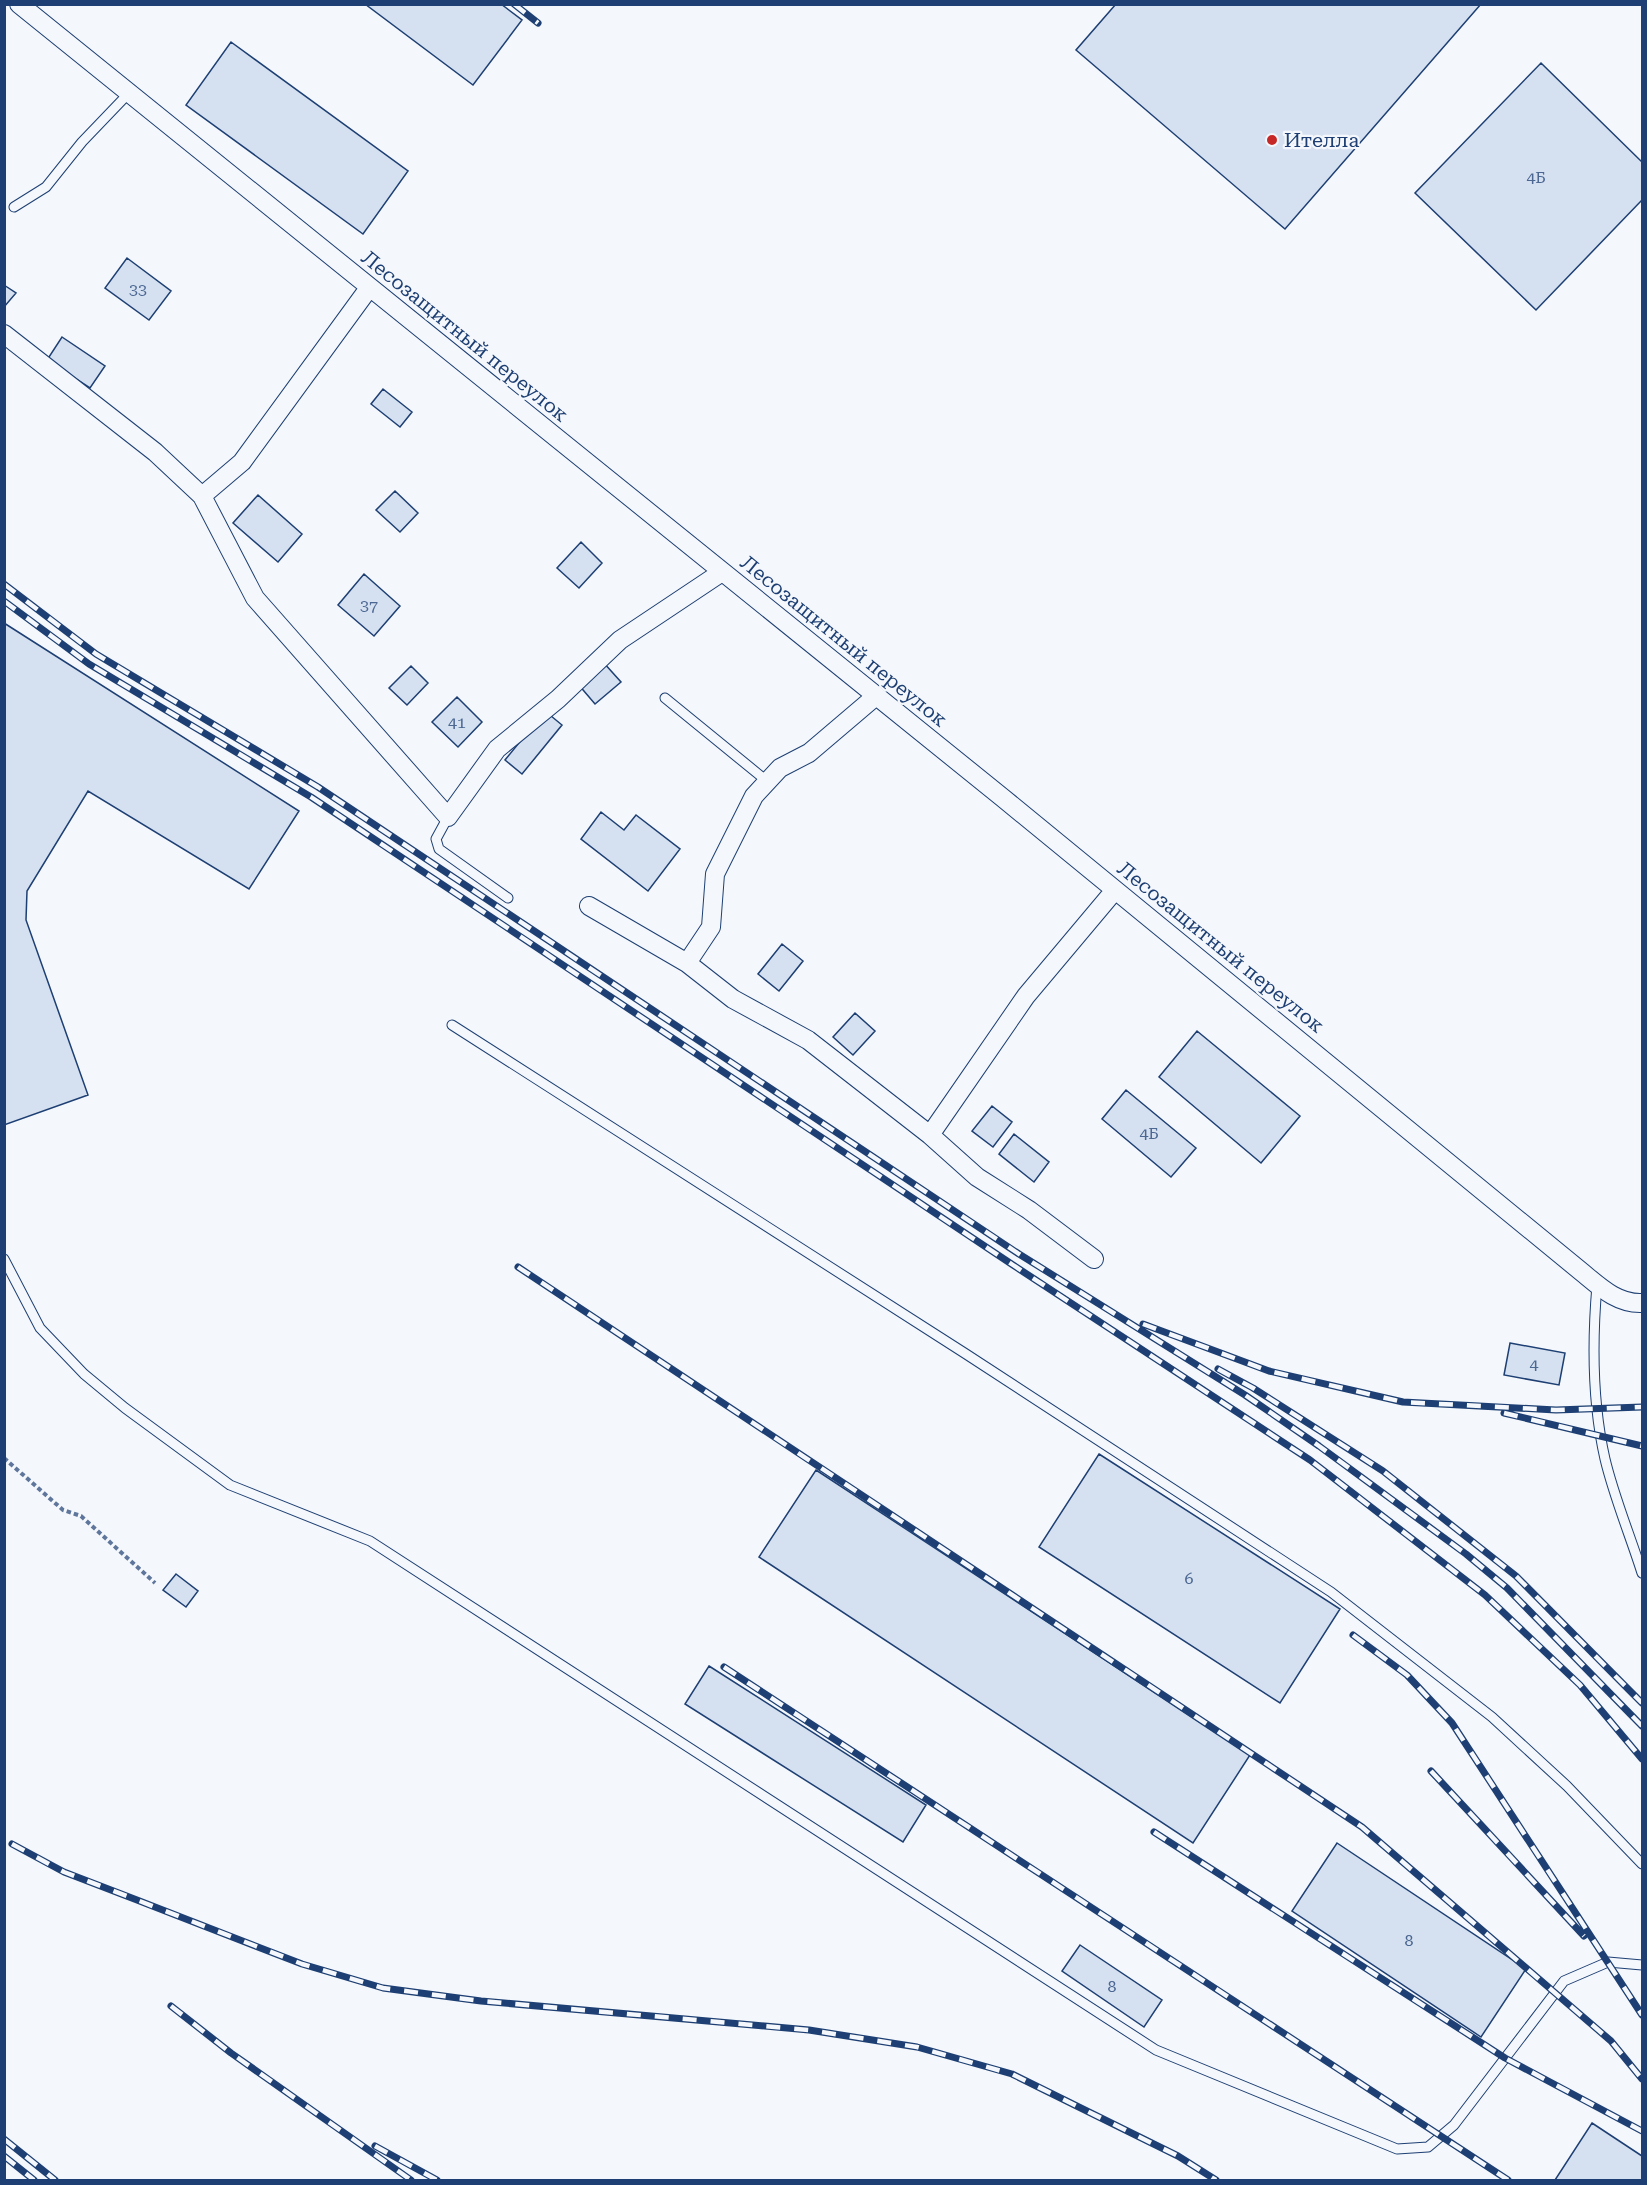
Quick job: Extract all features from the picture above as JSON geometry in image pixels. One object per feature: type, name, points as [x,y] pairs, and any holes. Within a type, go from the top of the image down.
[{"type":"street","name":"Лесозащитный переулок","points":[[19,4],[876,696],[1597,1284],[1628,1304],[1642,1303]]},
{"type":"street","points":[[202,496],[242,462],[369,288]]},
{"type":"street","points":[[4,334],[155,452],[202,496],[255,598],[448,817],[497,749],[558,699],[620,640],[722,572]]},
{"type":"street","points":[[687,963],[711,927],[716,874],[754,796],[780,768],[809,753],[876,696]]},
{"type":"street","points":[[930,1135],[1026,996],[1115,890]]},
{"type":"street","points":[[589,906],[687,963],[733,999],[808,1040],[930,1135],[977,1177],[1029,1210],[1094,1259]]},
{"type":"lane","points":[[15,207],[46,187],[82,141],[128,94]]},
{"type":"lane","points":[[665,698],[768,782]]},
{"type":"lane","points":[[448,817],[436,840],[439,849],[508,898]]},
{"type":"lane","points":[[452,1025],[966,1354],[1331,1592],[1492,1717],[1567,1786],[1642,1864]]},
{"type":"lane","points":[[4,1258],[40,1328],[84,1374],[125,1408],[230,1485],[370,1541],[1156,2050],[1397,2149],[1428,2146],[1454,2125],[1564,1981],[1608,1962],[1642,1965]]},
{"type":"lane","points":[[1597,1284],[1592,1341],[1595,1391],[1605,1460],[1642,1573]]},
{"type":"path","points":[[5,1460],[63,1510],[81,1516],[155,1583]]},
{"type":"building","points":[[365,4],[501,4],[522,20],[473,85]]},
{"type":"building","name":"Ителла","points":[[1116,4],[1481,4],[1285,229],[1076,50]]},
{"type":"building","points":[[231,42],[408,171],[363,234],[186,105]]},
{"type":"building","points":[[1541,63],[1642,162],[1642,200],[1536,310],[1415,193]]},
{"type":"building","points":[[127,258],[171,291],[149,320],[105,288]]},
{"type":"building","points":[[4,285],[16,293],[4,307]]},
{"type":"building","points":[[62,337],[105,366],[90,388],[47,360]]},
{"type":"building","points":[[383,389],[412,412],[400,427],[371,404]]},
{"type":"building","points":[[395,491],[418,513],[400,532],[376,510]]},
{"type":"building","points":[[258,495],[302,534],[278,562],[233,523]]},
{"type":"building","points":[[581,542],[602,563],[579,588],[557,568]]},
{"type":"building","points":[[364,574],[400,606],[374,636],[338,605]]},
{"type":"building","points":[[4,623],[299,811],[249,889],[88,791],[27,891],[26,920],[88,1095],[4,1125]]},
{"type":"building","points":[[603,662],[621,682],[595,704],[578,684]]},
{"type":"building","points":[[411,666],[428,683],[407,705],[389,688]]},
{"type":"building","points":[[457,697],[482,722],[458,747],[432,722]]},
{"type":"building","points":[[545,711],[562,725],[522,774],[505,760]]},
{"type":"building","points":[[601,812],[624,830],[636,815],[680,849],[648,891],[581,839]]},
{"type":"building","points":[[782,944],[803,961],[779,991],[758,974]]},
{"type":"building","points":[[855,1013],[875,1031],[853,1055],[833,1037]]},
{"type":"building","points":[[1197,1031],[1300,1116],[1261,1163],[1159,1077]]},
{"type":"building","points":[[1126,1090],[1196,1148],[1171,1177],[1102,1119]]},
{"type":"building","points":[[992,1106],[1012,1122],[993,1147],[972,1131]]},
{"type":"building","points":[[1014,1134],[1049,1162],[1034,1182],[999,1154]]},
{"type":"building","points":[[1510,1343],[1565,1353],[1559,1385],[1504,1375]]},
{"type":"building","points":[[1099,1454],[1340,1609],[1280,1703],[1039,1547]]},
{"type":"building","points":[[816,1470],[1250,1755],[1193,1843],[759,1557]]},
{"type":"building","points":[[176,1574],[198,1591],[186,1607],[163,1590]]},
{"type":"building","points":[[709,1666],[926,1805],[903,1842],[685,1704]]},
{"type":"building","points":[[1337,1843],[1526,1969],[1481,2037],[1292,1911]]},
{"type":"building","points":[[1080,1945],[1162,2000],[1144,2027],[1062,1971]]},
{"type":"building","points":[[1592,2123],[1642,2156],[1642,2180],[1555,2180]]},
{"type":"railway","points":[[514,4],[538,23]]},
{"type":"railway","points":[[4,584],[96,654],[318,787],[1019,1254],[1245,1395],[1319,1446],[1466,1554],[1507,1588],[1642,1726]]},
{"type":"railway","points":[[4,601],[89,664],[311,797],[1310,1460],[1485,1595],[1580,1685],[1642,1759]]},
{"type":"railway","points":[[518,1267],[1362,1827],[1611,2041],[1642,2079]]},
{"type":"railway","points":[[1143,1324],[1269,1371],[1403,1402],[1556,1410],[1642,1407]]},
{"type":"railway","points":[[1218,1369],[1253,1388],[1383,1471],[1516,1576],[1642,1703]]},
{"type":"railway","points":[[1504,1413],[1642,1446]]},
{"type":"railway","points":[[1353,1635],[1407,1675],[1452,1723],[1642,2015]]},
{"type":"railway","points":[[724,1667],[1508,2180]]},
{"type":"railway","points":[[1431,1771],[1584,1936]]},
{"type":"railway","points":[[1154,1832],[1505,2058],[1642,2131]]},
{"type":"railway","points":[[12,1844],[64,1872],[302,1964],[383,1988],[481,2001],[809,2030],[917,2047],[1012,2074],[1178,2156],[1216,2180]]},
{"type":"railway","points":[[171,2006],[231,2053],[411,2180]]},
{"type":"railway","points":[[4,2139],[55,2180]]},
{"type":"railway","points":[[375,2146],[437,2180]]},
{"type":"railway","points":[[4,2156],[34,2180]]},
{"type":"place","name":"Ителла","points":[[1272,140]]}]
